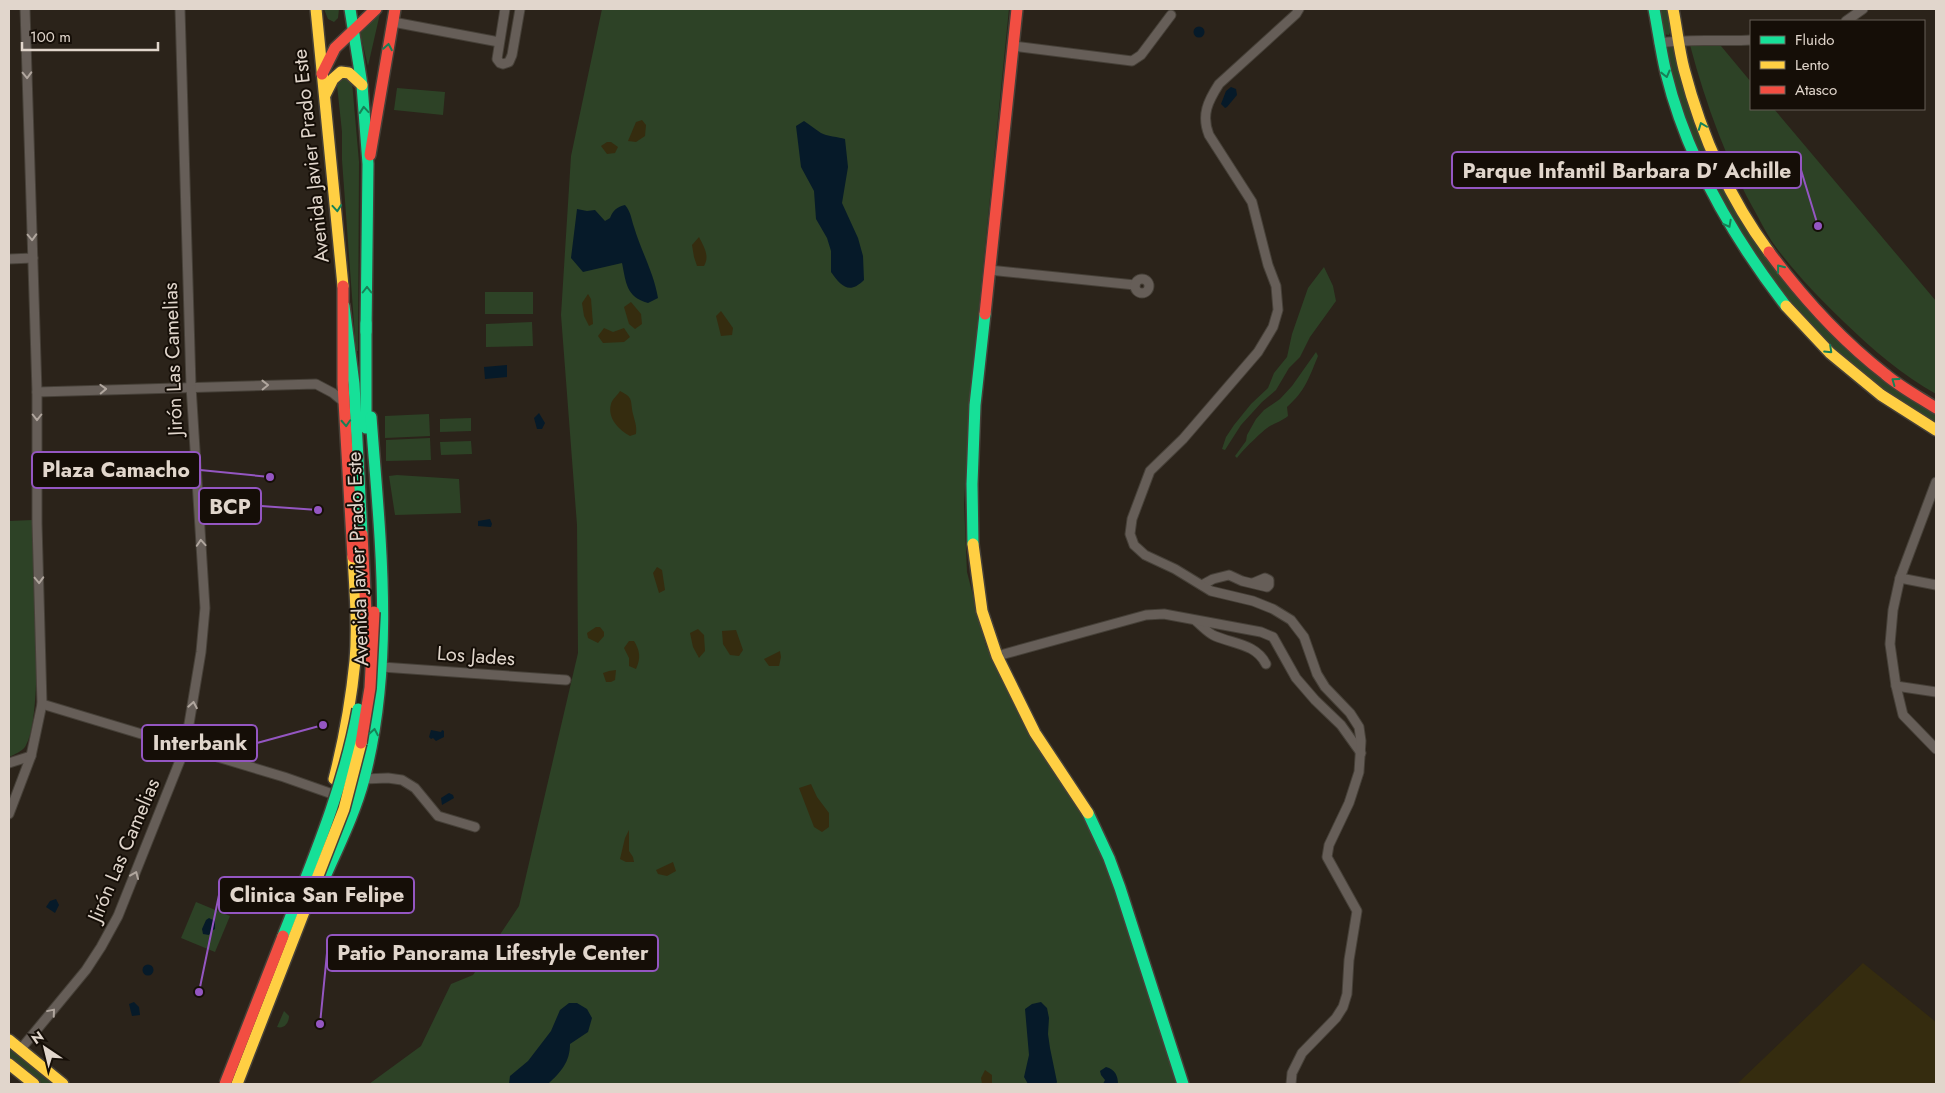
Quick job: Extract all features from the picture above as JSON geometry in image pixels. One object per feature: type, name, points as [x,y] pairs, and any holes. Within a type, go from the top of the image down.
[{"type":"main road","name":"Avenida Javier Prado Este","points":[[216,1084],[303,869],[330,792],[343,743],[355,660],[355,578],[342,360],[344,306],[336,202],[316,9]]},
{"type":"main road","name":"Avenida Javier Prado Este","points":[[243,1084],[364,779],[379,708],[382,667],[382,590],[366,322],[368,164],[362,85],[350,9]]},
{"type":"main road","points":[[322,74],[335,48],[376,9]]},
{"type":"main road","points":[[368,164],[396,9]]},
{"type":"main road","points":[[1017,9],[976,405],[972,484],[973,547],[982,611],[997,656],[1035,733],[1085,808],[1109,858],[1183,1084]]},
{"type":"main road","points":[[1654,9],[1668,82],[1693,153],[1732,231],[1756,269],[1799,321],[1848,369],[1887,399],[1936,430]]},
{"type":"main road","points":[[1673,9],[1678,40],[1690,88],[1710,144],[1731,190],[1772,258],[1809,303],[1840,335],[1882,372],[1936,408]]},
{"type":"main road","points":[[325,95],[333,79],[341,72],[349,73],[362,85]]},
{"type":"main road","points":[[225,1084],[288,924],[341,781],[358,708],[370,612],[354,384],[344,306]]},
{"type":"main road","points":[[237,1084],[344,809],[358,764],[364,736],[372,676],[365,392],[366,322]]},
{"type":"main road","points":[[259,980],[261,987],[266,991],[280,991]]},
{"type":"main road","points":[[9,1040],[63,1084]]},
{"type":"main road","points":[[9,1064],[34,1084]]},
{"type":"street","points":[[9,814],[13,793],[31,756],[42,704],[37,523],[37,392],[25,9]]},
{"type":"street","name":"Jirón Las Camelias","points":[[20,1050],[86,970],[110,932],[138,868],[185,748],[201,652],[205,608],[191,386],[180,9]]},
{"type":"street","points":[[505,9],[496,59],[500,64],[509,62],[512,55],[520,9]]},
{"type":"street","points":[[1291,1084],[1292,1073],[1302,1053],[1336,1018],[1343,1007],[1347,994],[1349,960],[1357,911],[1328,857],[1329,845],[1348,803],[1359,772],[1361,741],[1359,727],[1350,713],[1325,687],[1317,674],[1304,637],[1291,620],[1253,600],[1211,591],[1175,569],[1145,555],[1134,545],[1130,534],[1132,519],[1150,471],[1246,368],[1258,352],[1276,318],[1278,295],[1252,202],[1209,135],[1205,125],[1205,114],[1208,104],[1219,84],[1296,14],[1299,9]]},
{"type":"street","points":[[1847,20],[1863,9]]},
{"type":"street","points":[[1013,46],[1132,61],[1141,55],[1171,15]]},
{"type":"street","points":[[393,22],[499,42]]},
{"type":"street","points":[[1659,43],[1678,40],[1750,40]]},
{"type":"street","points":[[9,259],[32,258]]},
{"type":"street","points":[[989,270],[1135,284]]},
{"type":"street","points":[[37,392],[191,386],[316,384],[333,393],[344,403]]},
{"type":"street","points":[[1936,482],[1900,578],[1893,610],[1890,644],[1896,686],[1903,715],[1936,749]]},
{"type":"street","points":[[1202,585],[1213,579],[1229,575],[1253,584]]},
{"type":"street","points":[[1900,578],[1936,585]]},
{"type":"street","points":[[997,656],[1146,615],[1164,614],[1261,632],[1273,637],[1296,678],[1341,726],[1361,754]]},
{"type":"street","points":[[1196,621],[1214,635],[1254,649],[1262,656],[1266,664]]},
{"type":"street","name":"Los Jades","points":[[382,667],[566,680]]},
{"type":"street","points":[[1896,686],[1936,692]]},
{"type":"street","points":[[42,704],[330,792],[344,798],[353,809]]},
{"type":"street","points":[[9,764],[31,756]]},
{"type":"street","points":[[364,779],[388,778],[402,780],[416,788],[438,816],[475,826]]},
{"type":"green space","points":[[324,9],[339,9],[338,18],[334,22],[328,19]]},
{"type":"green space","points":[[381,9],[368,66],[359,29]]},
{"type":"green space","points":[[602,9],[1009,9],[972,376],[964,504],[967,572],[986,646],[1030,732],[1072,793],[1107,861],[1179,1084],[369,1084],[421,1046],[451,984],[473,975],[519,906],[578,653],[577,525],[561,315],[571,156]]},
{"type":"green space","points":[[1658,9],[1668,9],[1671,30],[1669,35],[1663,34]]},
{"type":"green space","points":[[1690,45],[1721,46],[1750,81],[1750,110],[1775,110],[1936,301],[1936,394],[1923,387],[1876,352],[1826,305],[1775,246],[1747,197],[1727,155],[1703,90]]},
{"type":"green space","points":[[1670,46],[1674,48],[1749,232],[1787,284],[1936,413],[1936,424],[1876,385],[1837,351],[1802,315],[1770,276],[1741,235],[1717,192],[1696,147],[1679,99],[1666,49]]},
{"type":"green space","points":[[342,75],[352,82],[359,162],[358,351],[356,351],[342,160],[342,132],[337,85]]},
{"type":"green space","points":[[397,88],[445,92],[443,115],[394,110]]},
{"type":"green space","points":[[1324,267],[1333,286],[1336,301],[1310,337],[1300,357],[1289,368],[1276,390],[1241,425],[1225,450],[1222,449],[1226,437],[1234,425],[1251,404],[1268,388],[1274,373],[1287,357],[1292,334],[1308,288]]},
{"type":"green space","points":[[485,292],[533,292],[533,314],[485,314]]},
{"type":"green space","points":[[532,322],[533,346],[486,347],[486,324]]},
{"type":"green space","points":[[1316,352],[1318,356],[1306,384],[1287,407],[1288,416],[1267,428],[1237,458],[1235,456],[1246,441],[1247,435],[1256,419],[1292,386]]},
{"type":"green space","points":[[429,414],[430,436],[385,438],[385,416]]},
{"type":"green space","points":[[471,418],[471,431],[440,432],[440,419]]},
{"type":"green space","points":[[430,438],[431,460],[386,461],[386,440]]},
{"type":"green space","points":[[471,441],[472,454],[441,455],[440,442]]},
{"type":"green space","points":[[389,476],[459,479],[461,513],[395,515]]},
{"type":"green space","points":[[33,520],[37,638],[35,705],[31,731],[25,747],[20,752],[9,757],[9,521]]},
{"type":"green space","points":[[196,902],[230,916],[215,952],[181,938]]},
{"type":"green space","points":[[284,1011],[289,1016],[288,1021],[286,1025],[277,1027]]},
{"type":"green space","points":[[9,1045],[57,1084],[40,1084],[9,1058]]},
{"type":"sand","points":[[642,120],[646,125],[645,136],[636,142],[628,141],[636,122]]},
{"type":"sand","points":[[611,142],[618,147],[615,153],[607,154],[601,146]]},
{"type":"sand","points":[[699,237],[706,255],[704,266],[697,266],[694,257],[692,245]]},
{"type":"sand","points":[[588,294],[591,299],[593,324],[589,326],[584,316],[582,303]]},
{"type":"sand","points":[[631,302],[641,314],[642,324],[635,329],[629,324],[624,307]]},
{"type":"sand","points":[[721,311],[733,328],[732,335],[721,336],[716,316]]},
{"type":"sand","points":[[604,328],[613,332],[624,328],[630,337],[624,342],[603,343],[598,336]]},
{"type":"sand","points":[[620,391],[628,396],[631,402],[636,434],[630,436],[618,427],[612,419],[610,409],[612,402]]},
{"type":"sand","points":[[657,567],[662,570],[665,590],[659,593],[653,573]]},
{"type":"sand","points":[[596,627],[600,627],[604,632],[604,636],[598,643],[588,638],[587,633]]},
{"type":"sand","points":[[698,629],[704,635],[705,651],[699,658],[693,647],[690,633]]},
{"type":"sand","points":[[736,630],[743,650],[739,656],[730,655],[723,644],[722,631]]},
{"type":"sand","points":[[629,641],[634,641],[639,651],[639,661],[636,669],[629,666],[629,658],[624,648]]},
{"type":"sand","points":[[780,651],[779,666],[769,666],[764,659]]},
{"type":"sand","points":[[616,670],[615,680],[606,682],[603,673]]},
{"type":"sand","points":[[811,784],[817,797],[829,813],[829,827],[822,832],[814,827],[799,788]]},
{"type":"sand","points":[[629,830],[629,851],[634,862],[626,862],[620,859]]},
{"type":"sand","points":[[673,862],[676,871],[667,876],[658,874],[656,870]]},
{"type":"sand","points":[[1863,963],[1936,1022],[1936,1084],[1737,1084]]},
{"type":"sand","points":[[985,1070],[992,1075],[992,1084],[982,1084],[981,1078]]},
{"type":"water","points":[[1199,26],[1205,32],[1199,38],[1193,32]]},
{"type":"water","points":[[1231,87],[1236,89],[1237,95],[1225,108],[1221,104],[1226,91]]},
{"type":"water","points":[[804,121],[823,134],[845,139],[848,167],[842,203],[858,238],[863,256],[864,280],[854,287],[850,288],[842,285],[831,272],[831,251],[827,238],[816,219],[814,191],[801,167],[796,126]]},
{"type":"water","points":[[625,205],[630,213],[656,289],[658,298],[648,303],[631,293],[626,282],[622,263],[583,272],[571,258],[577,209],[595,210],[605,221],[610,218],[616,209]]},
{"type":"water","points":[[507,365],[507,377],[485,379],[484,367]]},
{"type":"water","points":[[539,413],[545,423],[542,429],[537,429],[534,418]]},
{"type":"water","points":[[490,519],[491,527],[478,526],[478,521]]},
{"type":"water","points":[[431,730],[444,731],[444,737],[436,741],[433,738],[431,739],[429,737]]},
{"type":"water","points":[[449,793],[454,798],[442,805],[441,798]]},
{"type":"water","points":[[56,899],[59,905],[55,913],[46,907],[50,901]]},
{"type":"water","points":[[209,918],[215,921],[215,929],[209,935],[203,934],[202,929]]},
{"type":"water","points":[[148,964],[154,970],[148,976],[142,970]]},
{"type":"water","points":[[134,1002],[139,1007],[140,1015],[132,1016],[129,1004]]},
{"type":"water","points":[[1041,1002],[1047,1008],[1049,1018],[1048,1034],[1056,1084],[1028,1084],[1024,1077],[1029,1055],[1025,1009],[1032,1004]]},
{"type":"water","points":[[569,1003],[577,1003],[587,1009],[592,1018],[588,1032],[570,1044],[568,1056],[561,1071],[548,1084],[509,1084],[510,1076],[528,1061],[551,1031],[560,1010]]},
{"type":"water","points":[[1106,1067],[1112,1069],[1115,1073],[1118,1084],[1103,1084],[1105,1080],[1100,1071]]},
{"type":"traffic: fast","points":[[350,9],[362,85],[368,164],[366,332]]},
{"type":"traffic: fast","points":[[1654,9],[1664,65],[1675,105],[1699,166],[1714,196],[1747,252],[1786,306]]},
{"type":"traffic: fast","points":[[344,306],[354,384],[362,534]]},
{"type":"traffic: fast","points":[[973,544],[972,484],[975,405],[985,314]]},
{"type":"traffic: fast","points":[[366,323],[366,428]]},
{"type":"traffic: fast","points":[[325,877],[351,817],[364,779],[374,734],[379,689],[382,644],[381,553],[371,417]]},
{"type":"traffic: fast","points":[[283,936],[336,796],[358,709]]},
{"type":"traffic: fast","points":[[1088,813],[1109,858],[1120,888],[1183,1084]]},
{"type":"traffic: slow","points":[[316,9],[343,286]]},
{"type":"traffic: slow","points":[[1673,9],[1684,69],[1708,141],[1741,210],[1769,252]]},
{"type":"traffic: slow","points":[[325,95],[333,79],[341,72],[349,73],[362,85]]},
{"type":"traffic: slow","points":[[1786,306],[1830,353],[1881,395],[1936,430]]},
{"type":"traffic: slow","points":[[973,544],[982,611],[997,656],[1035,733],[1088,813]]},
{"type":"traffic: slow","points":[[334,779],[347,720],[355,661],[356,622],[353,557]]},
{"type":"traffic: slow","points":[[237,1084],[344,809],[361,743]]},
{"type":"traffic: slow","points":[[9,1040],[63,1084]]},
{"type":"traffic: slow","points":[[9,1064],[34,1084]]},
{"type":"traffic: jam","points":[[322,74],[335,48],[376,9]]},
{"type":"traffic: jam","points":[[370,155],[395,9]]},
{"type":"traffic: jam","points":[[985,314],[1017,9]]},
{"type":"traffic: jam","points":[[1769,252],[1809,302],[1853,347],[1897,383],[1936,408]]},
{"type":"traffic: jam","points":[[343,286],[343,384],[353,557]]},
{"type":"traffic: jam","points":[[362,534],[366,613]]},
{"type":"traffic: jam","points":[[361,743],[370,688],[374,612]]},
{"type":"traffic: jam","points":[[225,1084],[283,936]]},
{"type":"place","name":"Parque Infantil Barbara D' Achille","points":[[1818,226]]},
{"type":"place","name":"Plaza Camacho","points":[[270,477]]},
{"type":"place","name":"BCP","points":[[318,510]]},
{"type":"place","name":"Interbank","points":[[323,725]]},
{"type":"place","name":"Clinica San Felipe","points":[[199,992]]},
{"type":"place","name":"Patio Panorama Lifestyle Center","points":[[320,1024]]}]
